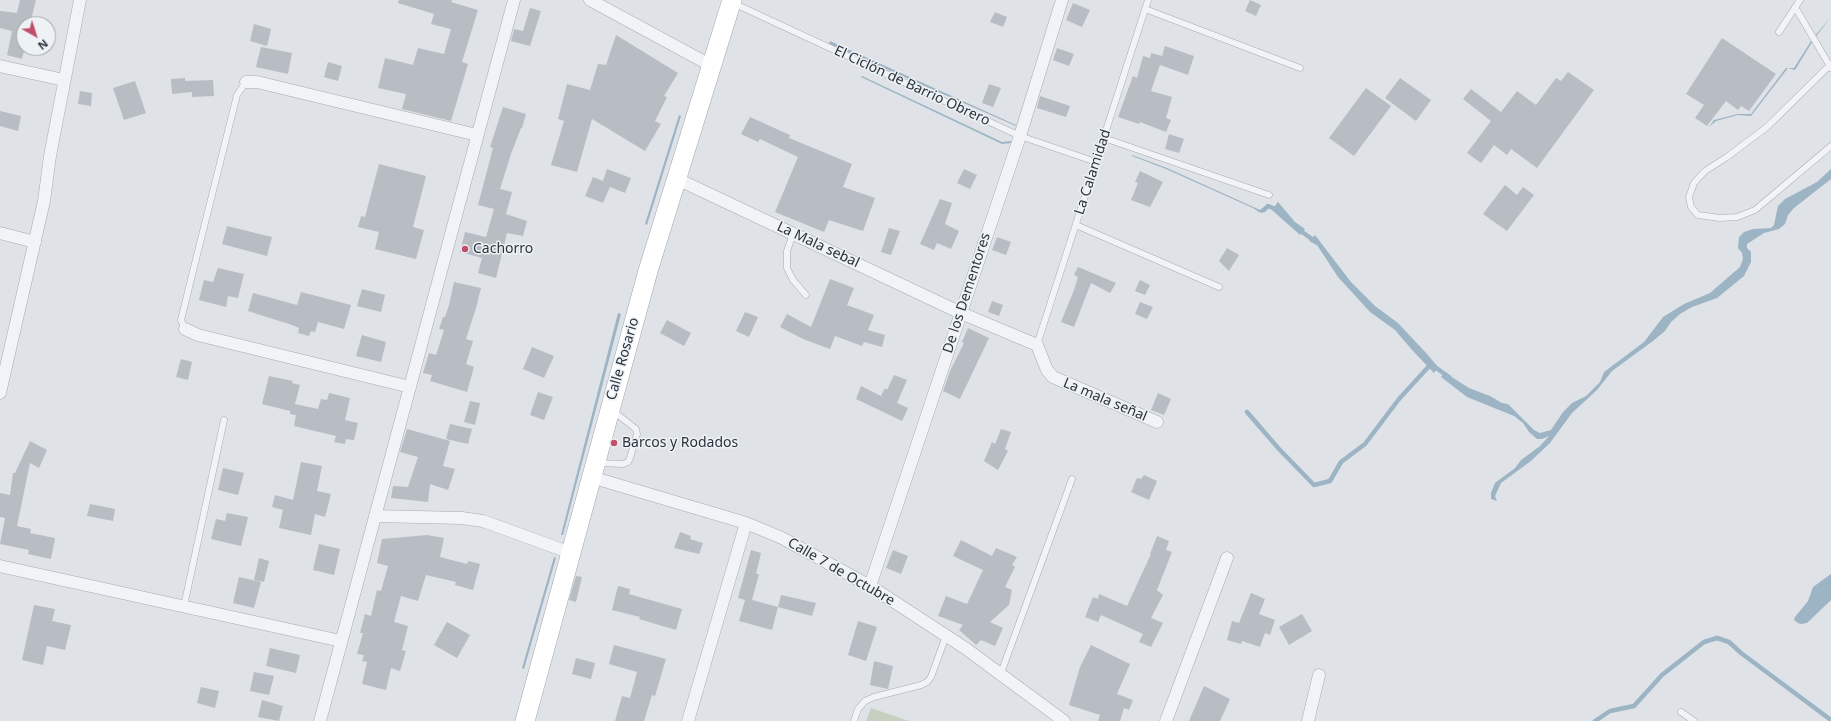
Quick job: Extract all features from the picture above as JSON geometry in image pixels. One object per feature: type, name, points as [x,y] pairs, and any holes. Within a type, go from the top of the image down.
[{"type":"main road","name":"Calle Rosario","points":[[525,721],[593,470],[676,178],[732,1]]},
{"type":"street","points":[[0,393],[44,201],[50,156],[80,0]]},
{"type":"street","points":[[320,721],[514,0]]},
{"type":"street","points":[[590,0],[712,66]]},
{"type":"street","name":"De los Dementores","points":[[870,586],[1020,136],[1062,0]]},
{"type":"street","points":[[0,66],[64,80]]},
{"type":"street","points":[[246,82],[257,82],[477,136]]},
{"type":"street","name":"La Mala sebal","points":[[676,178],[961,313]]},
{"type":"street","points":[[0,233],[35,242]]},
{"type":"street","points":[[961,313],[1037,345]]},
{"type":"street","points":[[186,329],[198,335],[410,387]]},
{"type":"street","name":"La mala señal","points":[[1037,345],[1047,370],[1053,377],[1157,422]]},
{"type":"street","name":"Calle 7 de Octubre","points":[[593,470],[746,523],[782,538],[870,586],[1001,673],[1064,721]]},
{"type":"street","points":[[375,516],[462,518],[483,521],[571,553]]},
{"type":"street","points":[[688,721],[746,523]]},
{"type":"street","points":[[1166,721],[1227,558]]},
{"type":"street","points":[[0,566],[341,641]]},
{"type":"street","points":[[1308,721],[1319,675]]},
{"type":"lane","name":"La Calamidad","points":[[1037,345],[1148,0]]},
{"type":"lane","points":[[1779,32],[1800,0]]},
{"type":"lane","name":"El Ciclón de Barrio Obrero","points":[[732,1],[1020,136],[1096,162]]},
{"type":"lane","points":[[1795,7],[1830,67],[1767,127],[1727,157],[1704,171],[1694,183],[1691,190],[1689,197],[1691,207],[1698,215],[1720,218],[1737,217],[1755,210],[1831,146]]},
{"type":"lane","points":[[1145,9],[1300,68]]},
{"type":"lane","points":[[186,329],[181,320],[237,95],[246,82]]},
{"type":"lane","points":[[1104,138],[1269,195]]},
{"type":"lane","points":[[1076,225],[1219,287]]},
{"type":"lane","points":[[793,234],[787,251],[788,274],[806,295]]},
{"type":"lane","points":[[593,470],[628,462],[632,452],[637,434],[636,429],[610,409]]},
{"type":"lane","points":[[184,606],[224,420]]},
{"type":"lane","points":[[1001,673],[1072,479]]},
{"type":"lane","points":[[854,721],[858,709],[865,701],[927,682],[932,677],[940,649],[946,636]]},
{"type":"lane","points":[[1680,712],[1694,721]]},
{"type":"green space","points":[[871,708],[909,721],[866,721]]},
{"type":"water","points":[[1831,17],[1814,39],[1795,70],[1788,68],[1794,68],[1813,38]]},
{"type":"water","points":[[830,41],[1016,125],[1016,126],[829,44]]},
{"type":"water","points":[[1786,68],[1788,68],[1751,116],[1738,115],[1716,121],[1709,127],[1714,120],[1738,114],[1751,114]]},
{"type":"water","points":[[862,76],[1002,142],[1011,141],[1011,143],[1002,144],[861,77]]},
{"type":"water","points":[[679,115],[681,116],[647,225],[645,224]]},
{"type":"water","points":[[1132,155],[1167,168],[1260,210],[1268,204],[1269,206],[1262,213],[1259,212]]},
{"type":"water","points":[[1831,169],[1831,179],[1794,208],[1788,215],[1785,224],[1779,229],[1764,233],[1747,244],[1747,248],[1751,252],[1751,262],[1744,276],[1717,298],[1692,307],[1680,314],[1671,322],[1665,331],[1612,371],[1597,390],[1572,413],[1550,443],[1531,461],[1501,483],[1495,496],[1497,501],[1491,499],[1491,493],[1495,483],[1515,468],[1521,460],[1540,446],[1549,436],[1542,439],[1537,439],[1529,432],[1523,423],[1514,416],[1467,397],[1441,377],[1444,372],[1469,388],[1490,396],[1502,403],[1508,404],[1534,430],[1540,433],[1551,430],[1563,412],[1572,403],[1586,396],[1600,382],[1604,372],[1644,342],[1663,317],[1684,304],[1710,293],[1740,267],[1743,259],[1742,253],[1738,248],[1739,237],[1744,232],[1753,229],[1771,228],[1774,225],[1778,206],[1785,199],[1817,182]]},
{"type":"water","points":[[1278,202],[1295,222],[1305,229],[1300,235],[1272,210]]},
{"type":"water","points":[[1315,235],[1351,282],[1375,306],[1398,323],[1427,354],[1438,367],[1434,373],[1395,330],[1370,312],[1338,277],[1317,245],[1309,241]]},
{"type":"water","points":[[618,313],[621,314],[563,535],[561,535]]},
{"type":"water","points":[[554,557],[556,558],[524,669],[522,668]]},
{"type":"water","points":[[1831,574],[1831,600],[1807,623],[1798,623],[1794,620],[1795,617],[1808,601],[1813,587]]},
{"type":"building","points":[[20,0],[36,0],[32,16],[16,16],[16,56],[23,56],[22,59],[7,55],[12,31],[0,28],[0,11],[17,13]]},
{"type":"building","points":[[399,0],[452,0],[451,2],[478,10],[462,62],[468,64],[451,121],[402,109],[406,94],[378,88],[385,58],[413,65],[418,48],[444,54],[451,29],[431,24],[434,14],[398,3]]},
{"type":"building","points":[[1250,0],[1261,5],[1256,16],[1245,11]]},
{"type":"building","points":[[1073,3],[1090,10],[1082,27],[1066,20]]},
{"type":"building","points":[[530,8],[541,11],[530,46],[511,41],[514,29],[523,31]]},
{"type":"building","points":[[995,12],[1007,17],[1003,27],[990,22]]},
{"type":"building","points":[[254,24],[271,29],[267,46],[250,41]]},
{"type":"building","points":[[616,35],[678,73],[664,96],[667,97],[655,121],[661,124],[645,151],[592,119],[577,172],[551,165],[564,121],[558,119],[567,84],[590,90],[598,64],[606,65]]},
{"type":"building","points":[[1722,38],[1776,74],[1749,111],[1741,106],[1738,110],[1726,101],[1707,126],[1695,118],[1704,105],[1686,94]]},
{"type":"building","points":[[1165,46],[1194,56],[1188,75],[1160,65],[1151,91],[1172,97],[1166,118],[1171,120],[1166,132],[1140,122],[1139,124],[1118,117],[1133,76],[1137,78],[1143,56],[1150,58],[1151,53],[1162,56]]},
{"type":"building","points":[[261,47],[292,53],[288,74],[256,67]]},
{"type":"building","points":[[1057,48],[1074,54],[1069,66],[1053,60]]},
{"type":"building","points":[[328,62],[342,66],[338,81],[324,77]]},
{"type":"building","points":[[1568,72],[1594,90],[1537,168],[1511,149],[1507,155],[1494,145],[1481,163],[1467,153],[1491,121],[1463,99],[1471,89],[1501,112],[1517,91],[1536,105],[1556,78],[1561,81]]},
{"type":"building","points":[[185,78],[185,81],[213,80],[214,96],[192,97],[192,92],[172,94],[171,79]]},
{"type":"building","points":[[1400,78],[1431,100],[1416,121],[1385,98]]},
{"type":"building","points":[[135,81],[146,113],[124,120],[113,88]]},
{"type":"building","points":[[989,84],[1001,88],[993,107],[982,103]]},
{"type":"building","points":[[1366,88],[1391,106],[1354,156],[1329,138]]},
{"type":"building","points":[[80,91],[92,93],[91,106],[78,104]]},
{"type":"building","points":[[1040,96],[1070,106],[1066,117],[1037,108]]},
{"type":"building","points":[[503,107],[526,114],[500,189],[512,192],[506,214],[527,221],[523,236],[507,233],[496,278],[478,273],[482,258],[460,252],[465,232],[486,237],[494,209],[478,205],[493,148],[490,147]]},
{"type":"building","points":[[0,111],[21,116],[18,131],[0,126]]},
{"type":"building","points":[[750,117],[790,135],[789,138],[852,164],[843,187],[875,198],[863,231],[829,220],[824,232],[775,212],[798,157],[760,139],[758,142],[741,134]]},
{"type":"building","points":[[1169,134],[1184,139],[1179,153],[1165,149]]},
{"type":"building","points":[[379,164],[426,176],[413,227],[424,230],[416,259],[375,249],[379,232],[358,227],[361,216],[365,217]]},
{"type":"building","points":[[607,169],[631,178],[625,193],[610,187],[603,203],[585,196],[593,177],[603,181]]},
{"type":"building","points":[[964,169],[977,175],[970,189],[957,183]]},
{"type":"building","points":[[1140,171],[1163,182],[1150,207],[1131,200],[1138,183],[1135,182]]},
{"type":"building","points":[[1505,185],[1517,195],[1523,187],[1534,195],[1507,231],[1483,214]]},
{"type":"building","points":[[940,199],[952,203],[945,224],[959,231],[951,249],[937,243],[934,250],[920,244]]},
{"type":"building","points":[[227,226],[272,237],[267,256],[222,244]]},
{"type":"building","points":[[889,228],[900,231],[891,255],[881,252]]},
{"type":"building","points":[[997,237],[1011,242],[1006,255],[992,250]]},
{"type":"building","points":[[1227,248],[1239,255],[1229,271],[1219,261]]},
{"type":"building","points":[[1078,267],[1116,283],[1110,293],[1091,283],[1074,327],[1061,322],[1074,290],[1078,277],[1074,275]]},
{"type":"building","points":[[218,268],[244,274],[238,298],[228,296],[226,307],[199,300],[204,280],[213,282]]},
{"type":"building","points":[[830,279],[854,288],[847,305],[874,315],[868,330],[885,335],[882,347],[864,342],[862,346],[835,336],[830,349],[803,339],[780,327],[787,314],[811,327]]},
{"type":"building","points":[[1140,280],[1150,285],[1145,295],[1135,291]]},
{"type":"building","points":[[454,282],[481,288],[466,339],[473,341],[466,364],[474,367],[467,392],[430,381],[432,375],[423,373],[429,353],[436,355],[444,330],[439,329],[449,305]]},
{"type":"building","points":[[362,289],[385,295],[381,312],[357,306]]},
{"type":"building","points":[[301,292],[351,305],[344,329],[318,322],[315,332],[311,331],[309,336],[298,333],[299,328],[292,325],[248,311],[253,293],[297,305]]},
{"type":"building","points":[[992,301],[1003,305],[999,316],[988,312]]},
{"type":"building","points":[[1140,302],[1153,307],[1147,319],[1135,314]]},
{"type":"building","points":[[745,312],[758,317],[749,337],[736,331]]},
{"type":"building","points":[[667,320],[691,333],[684,346],[660,333]]},
{"type":"building","points":[[968,328],[989,338],[960,399],[943,391],[950,371],[964,343],[962,342]]},
{"type":"building","points":[[362,335],[386,342],[381,362],[356,356]]},
{"type":"building","points":[[532,347],[554,356],[544,378],[523,369]]},
{"type":"building","points":[[181,359],[192,362],[188,380],[176,377]]},
{"type":"building","points":[[894,375],[907,380],[897,403],[908,408],[902,421],[856,399],[861,386],[881,396],[885,388],[887,390]]},
{"type":"building","points":[[269,376],[293,381],[292,383],[300,385],[295,404],[318,409],[321,399],[327,400],[329,393],[350,398],[345,420],[358,423],[354,440],[346,439],[345,444],[334,442],[336,436],[294,426],[296,415],[290,414],[290,411],[262,404]]},
{"type":"building","points":[[538,392],[553,397],[544,420],[530,415]]},
{"type":"building","points":[[1158,393],[1171,399],[1164,415],[1151,410]]},
{"type":"building","points":[[470,401],[480,403],[475,425],[464,422]]},
{"type":"building","points":[[450,424],[472,429],[468,444],[446,439]]},
{"type":"building","points":[[407,429],[450,441],[443,466],[455,469],[448,490],[430,484],[428,502],[391,498],[393,486],[408,487],[418,457],[400,452]]},
{"type":"building","points":[[1001,429],[1011,432],[1005,449],[1008,451],[998,470],[984,461],[992,442],[995,444]]},
{"type":"building","points":[[30,441],[47,450],[39,468],[30,463],[17,526],[31,529],[30,533],[55,538],[51,559],[28,554],[29,550],[0,544],[5,518],[0,517],[0,493],[10,495],[13,473],[15,473]]},
{"type":"building","points":[[301,462],[322,466],[317,491],[331,494],[325,517],[315,514],[311,535],[279,528],[283,510],[272,507],[275,495],[293,500]]},
{"type":"building","points":[[223,468],[244,473],[238,495],[218,490]]},
{"type":"building","points":[[1144,475],[1157,481],[1149,500],[1131,492],[1137,478],[1141,479]]},
{"type":"building","points":[[90,504],[115,509],[113,521],[87,516]]},
{"type":"building","points":[[227,513],[248,517],[241,546],[211,539],[216,519],[225,521]]},
{"type":"building","points":[[680,532],[691,536],[690,539],[703,543],[699,554],[674,548]]},
{"type":"building","points":[[427,535],[444,538],[440,557],[467,564],[468,561],[480,564],[473,590],[455,585],[456,582],[426,575],[418,601],[401,596],[394,622],[408,626],[402,650],[406,651],[400,671],[391,668],[386,690],[362,684],[367,662],[362,661],[364,655],[357,654],[363,633],[360,633],[365,614],[371,616],[377,590],[381,591],[388,566],[377,563],[382,539]]},
{"type":"building","points":[[1157,536],[1169,541],[1166,550],[1172,552],[1157,590],[1163,595],[1151,618],[1163,623],[1151,647],[1139,642],[1143,634],[1101,615],[1098,622],[1085,617],[1093,597],[1098,599],[1099,594],[1127,606],[1151,554]]},
{"type":"building","points":[[961,540],[992,556],[996,548],[1017,557],[1012,565],[1015,567],[1005,587],[1012,590],[1009,605],[990,622],[1003,628],[995,646],[981,640],[976,645],[959,630],[963,625],[938,616],[946,596],[967,604],[983,570],[953,556]]},
{"type":"building","points":[[319,544],[340,549],[334,575],[313,570]]},
{"type":"building","points":[[751,550],[761,553],[756,574],[759,574],[752,600],[778,607],[772,630],[739,621],[745,600],[738,598]]},
{"type":"building","points":[[893,550],[908,556],[901,574],[886,568]]},
{"type":"building","points":[[259,558],[269,561],[264,582],[254,580]]},
{"type":"building","points":[[576,576],[582,577],[576,602],[569,600]]},
{"type":"building","points":[[239,577],[261,582],[254,608],[233,603]]},
{"type":"building","points":[[618,586],[630,589],[629,594],[682,609],[676,630],[639,619],[640,617],[612,610]]},
{"type":"building","points":[[1251,593],[1265,599],[1259,614],[1275,620],[1270,635],[1265,633],[1260,647],[1242,641],[1241,644],[1227,640],[1232,621],[1239,623]]},
{"type":"building","points":[[781,595],[816,603],[812,616],[778,607]]},
{"type":"building","points":[[34,605],[55,609],[52,621],[71,625],[65,650],[47,646],[43,665],[22,660]]},
{"type":"building","points":[[1302,614],[1312,631],[1289,645],[1279,627]]},
{"type":"building","points":[[858,621],[877,627],[866,661],[848,655]]},
{"type":"building","points":[[447,622],[470,635],[457,658],[434,645]]},
{"type":"building","points":[[614,645],[666,659],[655,696],[652,695],[644,721],[615,721],[622,696],[630,698],[637,672],[609,664]]},
{"type":"building","points":[[1091,645],[1130,664],[1117,694],[1133,700],[1129,710],[1124,708],[1120,721],[1098,721],[1100,715],[1069,705],[1080,667]]},
{"type":"building","points":[[270,648],[300,655],[296,673],[266,666]]},
{"type":"building","points":[[576,658],[595,663],[591,679],[572,674]]},
{"type":"building","points":[[874,661],[893,666],[888,689],[870,685]]},
{"type":"building","points":[[254,672],[274,676],[269,695],[250,691]]},
{"type":"building","points":[[1204,686],[1230,699],[1220,721],[1189,721]]},
{"type":"building","points":[[201,687],[219,691],[215,708],[197,703]]},
{"type":"building","points":[[262,700],[283,706],[279,721],[258,717]]},
{"type":"waterway","points":[[1264,210],[1268,206],[1278,210]]},
{"type":"waterway","points":[[1298,229],[1316,242]]},
{"type":"waterway","points":[[1247,412],[1279,449],[1314,485],[1330,481],[1341,462],[1365,444],[1399,399],[1431,364]]},
{"type":"waterway","points":[[1432,365],[1449,377]]},
{"type":"waterway","points":[[1595,721],[1610,711],[1634,706],[1662,675],[1704,642],[1717,638],[1729,642],[1741,653],[1831,720]]},
{"type":"place","name":"Cachorro","points":[[465,249]]},
{"type":"place","name":"Barcos y Rodados","points":[[614,443]]}]
